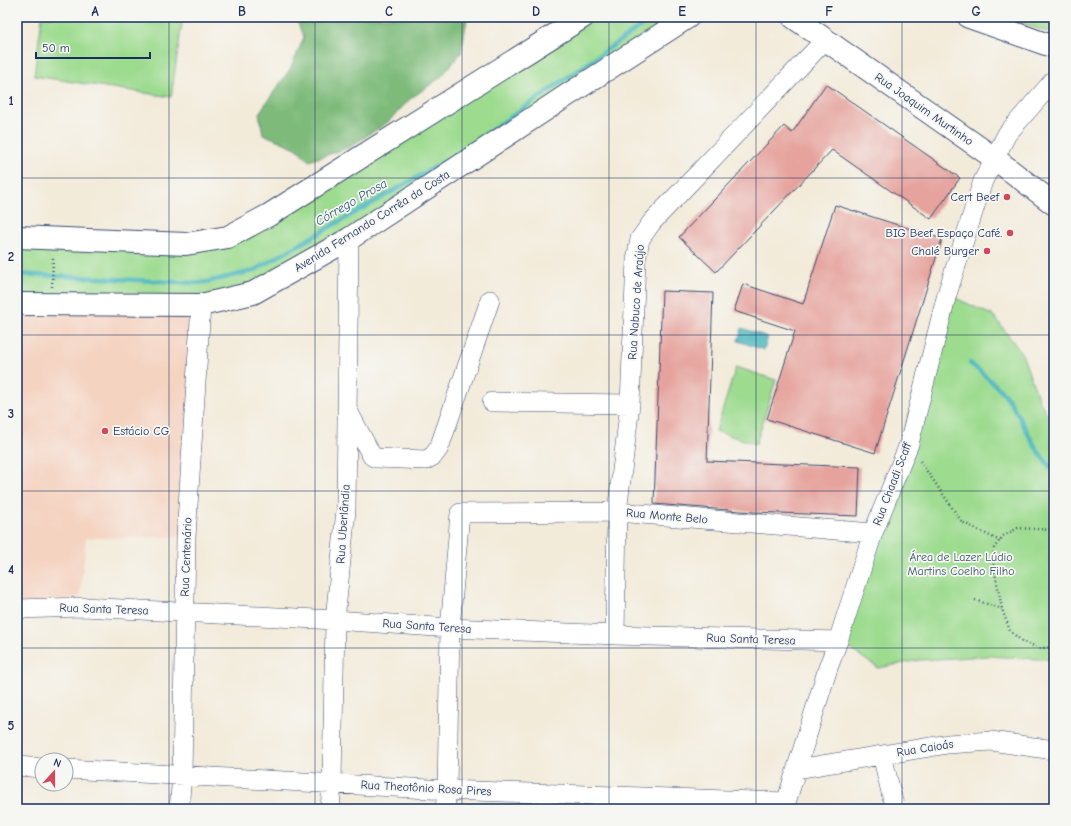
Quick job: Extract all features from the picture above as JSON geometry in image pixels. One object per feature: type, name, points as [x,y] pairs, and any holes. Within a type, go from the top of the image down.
[{"type":"main road","points":[[17,238],[186,244],[228,237],[269,215],[583,17]]},
{"type":"main road","name":"Avenida Fernando Corrêa da Costa","points":[[17,304],[201,305],[253,293],[349,239],[688,17]]},
{"type":"main road","name":"Rua Joaquim Murtinho","points":[[793,17],[994,158],[1054,204]]},
{"type":"main road","points":[[969,17],[1054,47]]},
{"type":"street","name":"Rua Nabuco de Araújo","points":[[615,635],[617,512],[630,404],[636,260],[640,239],[652,222],[825,40]]},
{"type":"street","name":"Rua Chaadi Scaff","points":[[785,806],[828,668],[873,533],[909,444],[947,294],[983,181],[1007,134],[1054,80]]},
{"type":"street","name":"Rua Uberlândia","points":[[330,809],[332,783],[335,620],[346,510],[349,239]]},
{"type":"street","points":[[347,410],[372,456],[376,458],[426,460],[433,456],[438,448],[490,300]]},
{"type":"street","name":"Rua Centenário","points":[[179,809],[182,776],[186,537],[201,305]]},
{"type":"street","points":[[492,402],[630,404]]},
{"type":"street","name":"Rua Monte Belo","points":[[450,628],[460,513],[617,512],[873,533]]},
{"type":"street","name":"Rua Santa Teresa","points":[[17,609],[83,607],[335,620],[450,628],[615,635],[838,641]]},
{"type":"street","points":[[445,809],[447,790],[450,628]]},
{"type":"street","name":"Rua Caioás","points":[[797,769],[948,744],[991,741],[1054,750]]},
{"type":"street","points":[[882,755],[895,809]]},
{"type":"street","points":[[17,766],[34,767]]},
{"type":"street","name":"Rua Theotônio Rosa Pires","points":[[74,769],[447,790],[785,806]]},
{"type":"path","points":[[52,305],[53,239]]},
{"type":"path","points":[[909,444],[962,522],[1000,541]]},
{"type":"path","points":[[1054,530],[1018,528],[1003,536],[994,548],[993,562],[1002,609],[1010,631],[1023,642],[1040,648],[1054,647]]},
{"type":"path","points":[[975,600],[1002,609]]},
{"type":"shaded area","name":"Estácio CG","points":[[24,304],[201,305],[186,537],[86,538],[80,597],[17,604],[17,325]]},
{"type":"green space","points":[[42,17],[183,17],[171,97],[34,76]]},
{"type":"green space","points":[[295,17],[465,17],[467,19],[461,53],[441,77],[410,99],[388,122],[350,147],[309,161],[296,148],[263,134],[259,113],[291,68],[304,37]]},
{"type":"green space","points":[[583,17],[688,17],[253,293],[17,304],[17,237],[228,237]]},
{"type":"green space","points":[[1001,17],[1054,17],[1054,34]]},
{"type":"green space","name":"Área de Lazer Lúdio Martins Coelho Filho","points":[[947,294],[994,316],[1022,354],[1039,400],[1054,426],[1054,660],[987,656],[920,660],[878,668],[838,641]]},
{"type":"green space","points":[[736,367],[776,380],[756,444],[716,431]]},
{"type":"water","points":[[742,328],[768,337],[764,350],[738,341]]},
{"type":"building","points":[[826,84],[960,178],[931,219],[832,150],[716,272],[679,237],[784,126],[792,133]]},
{"type":"building","points":[[835,205],[942,239],[875,453],[767,419],[795,331],[734,311],[743,284],[803,304]]},
{"type":"building","points":[[662,291],[713,293],[707,461],[860,467],[858,516],[753,512],[654,504]]},
{"type":"waterway","name":"Córrego Prosa","points":[[17,274],[195,283],[207,282],[253,271],[456,155],[654,17]]},
{"type":"waterway","points":[[970,363],[1002,391],[1015,410],[1041,455],[1054,470]]},
{"type":"place","name":"Cert Beef","points":[[1007,197]]},
{"type":"place","name":"BIG Beef Espaço Café.","points":[[1010,233]]},
{"type":"place","name":"Chalé Burger","points":[[987,251]]},
{"type":"place","name":"Estácio CG","points":[[105,431]]}]
